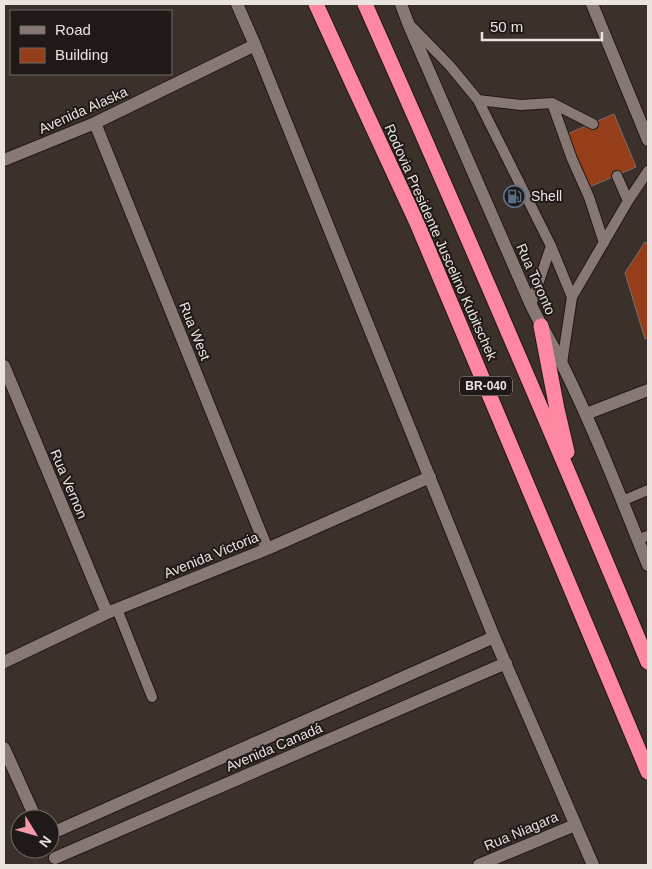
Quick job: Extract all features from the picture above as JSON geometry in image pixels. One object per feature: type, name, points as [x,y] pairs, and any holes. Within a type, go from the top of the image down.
[{"type":"highway","name":"Rodovia Presidente Juscelino Kubitschek","points":[[316,4],[417,223],[648,772]]},
{"type":"highway","name":"Rodovia Presidente Juscelino Kubitschek","points":[[365,4],[414,113],[648,662]]},
{"type":"highway","points":[[541,326],[572,481]]},
{"type":"street","points":[[237,4],[494,637],[593,865]]},
{"type":"street","name":"Rua Toronto","points":[[401,4],[531,305],[562,363],[586,414],[622,501],[643,538],[648,565]]},
{"type":"street","points":[[592,4],[648,140]]},
{"type":"street","name":"Avenida Alaska","points":[[4,160],[95,123],[255,45]]},
{"type":"street","name":"Rua West","points":[[95,123],[266,549]]},
{"type":"street","name":"Rua Vernon","points":[[4,366],[112,611]]},
{"type":"street","points":[[586,414],[648,390]]},
{"type":"street","name":"Avenida Victoria","points":[[4,662],[112,611],[266,549],[430,477]]},
{"type":"street","name":"Avenida Canadá","points":[[60,830],[494,637]]},
{"type":"street","name":"Avenida Canadá","points":[[60,855],[506,663]]},
{"type":"street","points":[[4,748],[31,809]]},
{"type":"street","name":"Rua Niagara","points":[[479,865],[500,861],[575,825]]},
{"type":"lane","points":[[408,23],[450,66],[478,100],[551,246],[572,297]]},
{"type":"lane","points":[[478,100],[521,105],[552,102],[593,124]]},
{"type":"lane","points":[[552,102],[572,160],[589,197],[604,243]]},
{"type":"lane","points":[[562,363],[572,297],[628,201],[648,171]]},
{"type":"lane","points":[[616,176],[628,201]]},
{"type":"lane","points":[[531,305],[551,246]]},
{"type":"lane","points":[[622,501],[648,490]]},
{"type":"lane","points":[[112,611],[152,697]]},
{"type":"building","points":[[614,114],[636,167],[587,188],[565,135]]},
{"type":"building","points":[[645,242],[648,243],[648,338],[645,339],[625,273]]},
{"type":"place","name":"Shell","points":[[515,196]]}]
